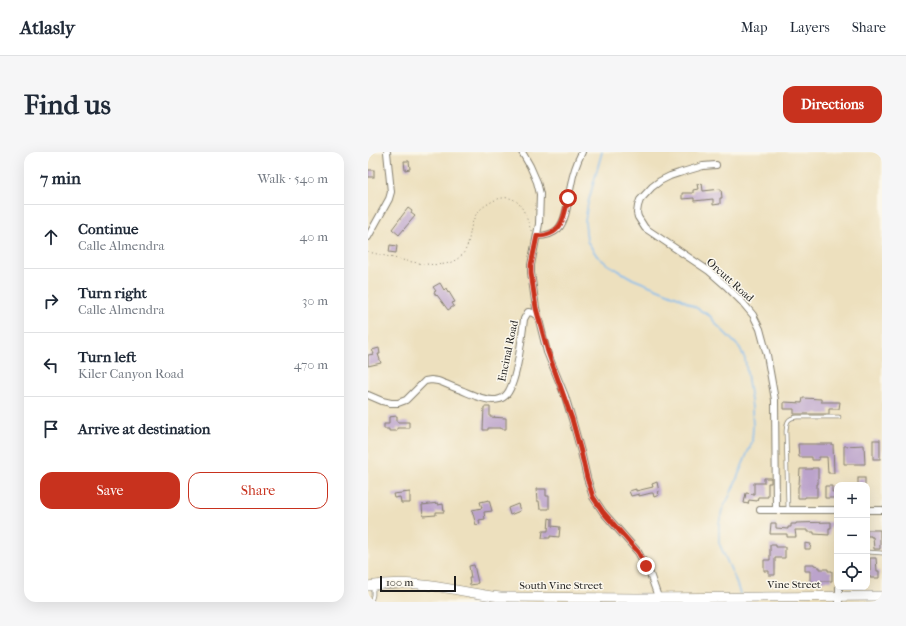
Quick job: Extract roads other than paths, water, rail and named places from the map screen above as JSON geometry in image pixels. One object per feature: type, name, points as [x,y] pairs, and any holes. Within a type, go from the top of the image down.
[{"type":"street","points":[[368,238],[389,199],[391,192],[387,152]]},
{"type":"street","points":[[522,152],[537,182],[540,194],[539,224],[531,265],[537,316],[572,419],[593,497],[603,512],[638,552],[650,574],[658,598]]},
{"type":"street","points":[[537,236],[544,236],[554,232],[562,223],[575,168],[582,152]]},
{"type":"street","name":"Orcutt Road","points":[[716,165],[704,166],[679,173],[660,182],[652,187],[640,200],[637,214],[645,228],[709,271],[730,290],[743,303],[753,316],[760,329],[767,355],[775,400],[776,510]]},
{"type":"street","name":"Encinal Road","points":[[368,395],[382,401],[398,403],[406,400],[424,382],[430,380],[438,381],[483,398],[492,400],[500,399],[504,397],[511,387],[517,363],[524,319],[528,312],[534,313],[537,316]]},
{"type":"street","points":[[760,510],[834,510]]},
{"type":"street","points":[[870,510],[882,510]]},
{"type":"street","name":"South Vine Street","points":[[370,586],[394,582],[420,584],[501,597],[658,598],[740,596],[755,599]]},
{"type":"street","name":"Vine Street","points":[[755,599],[839,595],[882,596]]},
{"type":"lane","points":[[788,510],[786,431],[789,420],[797,417],[839,417]]},
{"type":"lane","points":[[870,552],[882,552]]},
{"type":"lane","points":[[370,586],[373,595],[371,602]]},
{"type":"waterway","points":[[602,152],[588,203],[585,221],[587,241],[597,256],[607,264],[633,279],[678,297],[710,316],[740,348],[745,359],[752,408],[752,442],[730,495],[722,510],[719,524],[719,543],[740,594]]}]
